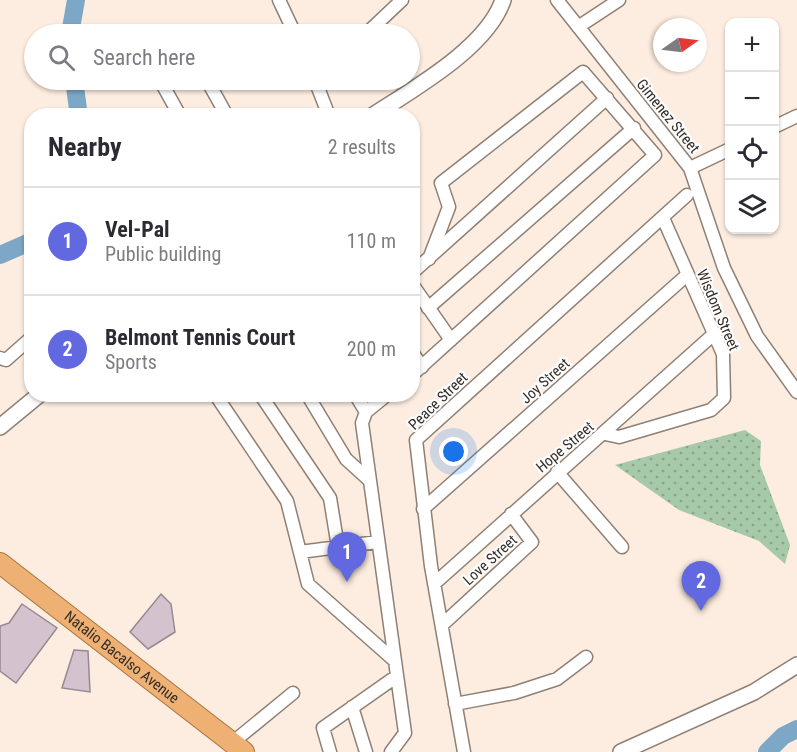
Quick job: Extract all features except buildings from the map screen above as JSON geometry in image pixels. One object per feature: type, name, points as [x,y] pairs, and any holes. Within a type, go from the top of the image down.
[{"type":"highway","name":"Natalio Bacalso Avenue","points":[[0,564],[238,747]]},
{"type":"street","points":[[279,0],[290,24]]},
{"type":"street","points":[[377,24],[402,0]]},
{"type":"street","points":[[420,84],[455,61],[500,11],[503,0]]},
{"type":"street","name":"Gimenez Street","points":[[557,0],[690,168],[724,267],[757,336],[797,392]]},
{"type":"street","points":[[578,27],[619,0]]},
{"type":"street","points":[[420,368],[655,155],[634,128],[583,72],[441,183],[449,207],[429,259]]},
{"type":"street","points":[[166,90],[176,108]]},
{"type":"street","points":[[213,90],[223,108]]},
{"type":"street","points":[[319,90],[326,108]]},
{"type":"street","points":[[384,108],[411,90]]},
{"type":"street","points":[[420,266],[607,98]]},
{"type":"street","points":[[776,126],[797,116]]},
{"type":"street","points":[[428,308],[634,128]]},
{"type":"street","points":[[690,168],[725,151]]},
{"type":"street","name":"Peace Street","points":[[464,752],[423,509],[416,446],[418,437],[687,195]]},
{"type":"street","name":"Wisdom Street","points":[[605,434],[619,437],[711,410],[724,398],[723,354],[663,218]]},
{"type":"street","name":"Joy Street","points":[[423,509],[687,275]]},
{"type":"street","points":[[420,296],[451,340]]},
{"type":"street","name":"Hope Street","points":[[434,584],[557,472],[605,434],[715,333]]},
{"type":"street","points":[[0,358],[6,360],[24,344]]},
{"type":"street","points":[[0,428],[31,402]]},
{"type":"street","points":[[220,402],[287,501],[308,584],[394,661]]},
{"type":"street","points":[[265,402],[330,498],[338,547]]},
{"type":"street","points":[[312,402],[346,459],[368,479]]},
{"type":"street","points":[[360,402],[366,412]]},
{"type":"street","points":[[378,402],[366,412],[362,423],[405,734],[391,752]]},
{"type":"street","points":[[557,472],[622,547]]},
{"type":"street","name":"Love Street","points":[[441,625],[532,542],[512,514]]},
{"type":"street","points":[[300,552],[377,542]]},
{"type":"street","points":[[455,704],[514,693],[557,679],[586,657]]},
{"type":"street","points":[[621,752],[754,692],[797,665]]},
{"type":"street","points":[[330,752],[323,728],[397,676]]},
{"type":"street","points":[[238,747],[293,693]]},
{"type":"street","points":[[352,707],[366,752]]},
{"type":"green space","points":[[745,430],[761,441],[760,465],[790,545],[785,564],[759,541],[679,510],[615,465]]},
{"type":"waterway","points":[[72,24],[76,0]]},
{"type":"waterway","points":[[75,90],[78,108]]},
{"type":"waterway","points":[[0,255],[24,244]]},
{"type":"waterway","points":[[767,752],[783,736],[797,729]]},
{"type":"place","name":"Vel-Pal","points":[[347,582]]},
{"type":"place","name":"Belmont Tennis Court","points":[[701,611]]}]
